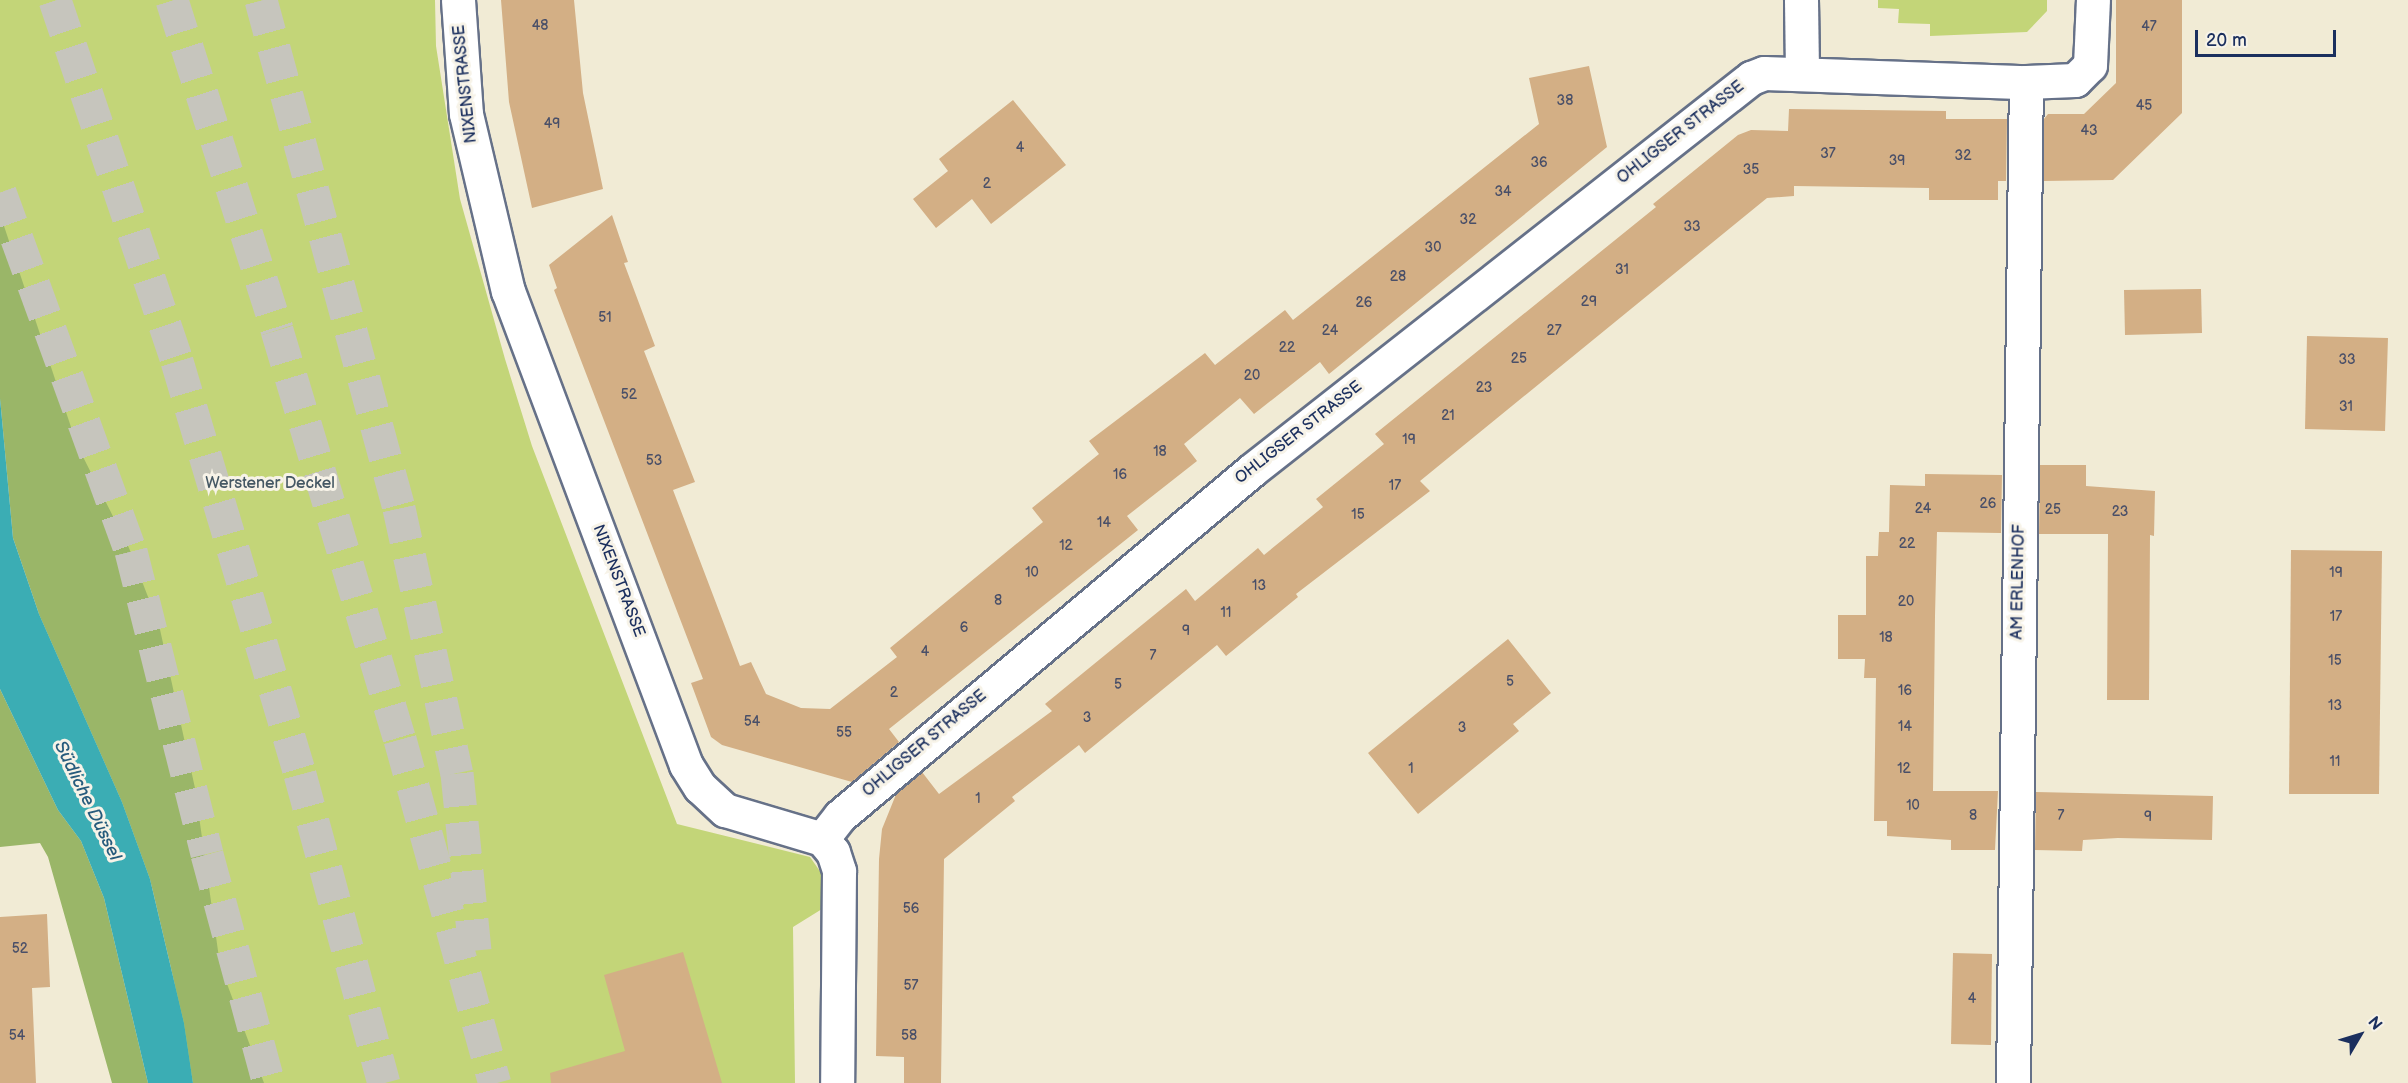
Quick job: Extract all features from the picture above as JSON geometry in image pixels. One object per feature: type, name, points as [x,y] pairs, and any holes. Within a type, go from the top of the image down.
[{"type":"street","name":"NIXENSTRASSE","points":[[458,0],[466,114],[508,291],[686,765],[700,787],[725,810],[822,839]]},
{"type":"street","points":[[1801,0],[1802,74]]},
{"type":"street","name":"OHLIGSER STRASSE","points":[[822,839],[840,816],[1252,470],[1751,78],[1764,73],[2026,82],[2075,80],[2085,72],[2093,49],[2093,0]]},
{"type":"street","name":"AM ERLENHOF","points":[[2013,1083],[2026,82]]},
{"type":"street","points":[[822,839],[834,852],[839,871],[837,1083]]},
{"type":"green space","name":"Werstener Deckel","points":[[0,0],[435,0],[436,46],[460,199],[505,359],[532,446],[677,824],[810,857],[824,877],[822,909],[793,927],[795,1083],[193,1083],[164,928],[150,879],[122,802],[39,614],[0,398]]},
{"type":"green space","points":[[1878,0],[2047,0],[2047,11],[2027,32],[1930,36],[1930,24],[1898,23],[1899,9],[1878,8]]},
{"type":"green space","points":[[0,214],[77,445],[129,548],[159,625],[195,788],[220,965],[264,1083],[193,1083],[184,1023],[150,879],[122,802],[39,614],[13,538],[0,398]]},
{"type":"green space","points":[[0,689],[58,810],[81,841],[104,898],[148,1083],[112,1083],[48,857],[40,843],[0,847]]},
{"type":"water","name":"Südliche Düssel","points":[[0,398],[13,538],[39,614],[122,802],[150,879],[184,1023],[193,1083],[148,1083],[104,898],[81,841],[58,810],[0,689]]},
{"type":"building","points":[[501,0],[574,0],[583,93],[603,189],[532,208],[509,102]]},
{"type":"building","points":[[2116,0],[2182,0],[2182,113],[2113,180],[2043,181],[2044,119],[2048,114],[2084,114],[2116,83]]},
{"type":"building","points":[[1589,66],[1607,147],[1329,374],[1320,362],[1254,414],[1240,398],[1184,444],[1197,461],[1127,516],[1138,530],[889,729],[899,742],[852,782],[722,745],[711,737],[691,683],[703,679],[554,290],[557,288],[549,265],[612,215],[628,262],[624,263],[655,346],[644,351],[695,482],[673,490],[740,666],[751,662],[766,694],[801,708],[830,709],[897,657],[890,648],[1043,522],[1032,508],[1099,454],[1089,441],[1205,353],[1215,365],[1285,310],[1293,320],[1539,124],[1529,78]]},
{"type":"building","points":[[1013,100],[1066,165],[991,224],[972,199],[936,228],[913,199],[948,171],[939,159]]},
{"type":"building","points":[[1789,109],[1946,111],[1946,119],[2007,119],[2006,181],[1998,181],[1998,200],[1929,200],[1929,188],[1794,186],[1794,196],[1767,198],[1420,481],[1430,491],[1296,594],[1298,597],[1226,656],[1217,645],[1085,753],[1079,745],[1012,797],[1015,801],[944,859],[941,1083],[904,1083],[904,1057],[876,1056],[879,859],[882,829],[897,792],[922,772],[939,794],[1052,711],[1045,704],[1186,589],[1195,601],[1258,548],[1264,555],[1323,507],[1316,499],[1384,444],[1375,434],[1656,207],[1653,204],[1738,135],[1751,130],[1788,131]]},
{"type":"building","points":[[2201,289],[2202,333],[2125,335],[2124,290]]},
{"type":"building","points":[[2307,336],[2388,338],[2385,431],[2305,429]]},
{"type":"building","points":[[2040,465],[2086,465],[2086,486],[2155,491],[2154,536],[2150,535],[2149,700],[2107,700],[2108,534],[2039,534]]},
{"type":"building","points":[[1925,474],[2002,475],[2001,533],[1937,532],[1935,616],[1933,791],[1998,791],[1995,850],[1951,850],[1951,840],[1887,836],[1887,821],[1874,821],[1876,678],[1864,678],[1865,659],[1838,659],[1838,615],[1866,615],[1866,556],[1878,556],[1879,532],[1889,532],[1890,485],[1925,486]]},
{"type":"building","points":[[2291,550],[2382,551],[2379,794],[2289,794]]},
{"type":"building","points":[[1508,639],[1551,693],[1513,724],[1519,731],[1418,814],[1368,753]]},
{"type":"building","points":[[2036,792],[2213,796],[2212,840],[2118,838],[2083,840],[2082,851],[2035,850]]},
{"type":"building","points":[[47,914],[50,987],[32,988],[36,1083],[0,1083],[0,917]]},
{"type":"building","points":[[683,952],[722,1083],[551,1083],[550,1073],[625,1051],[604,975]]},
{"type":"building","points":[[1953,953],[1992,954],[1991,1045],[1951,1044]]},
{"type":"tunnel","points":[[55,0],[177,361],[300,774],[384,1083]]},
{"type":"tunnel","points":[[172,0],[277,330],[400,739],[495,1083]]},
{"type":"tunnel","points":[[261,0],[399,508],[457,773],[475,950]]},
{"type":"tunnel","points":[[0,192],[131,551],[207,854],[269,1083]]}]
